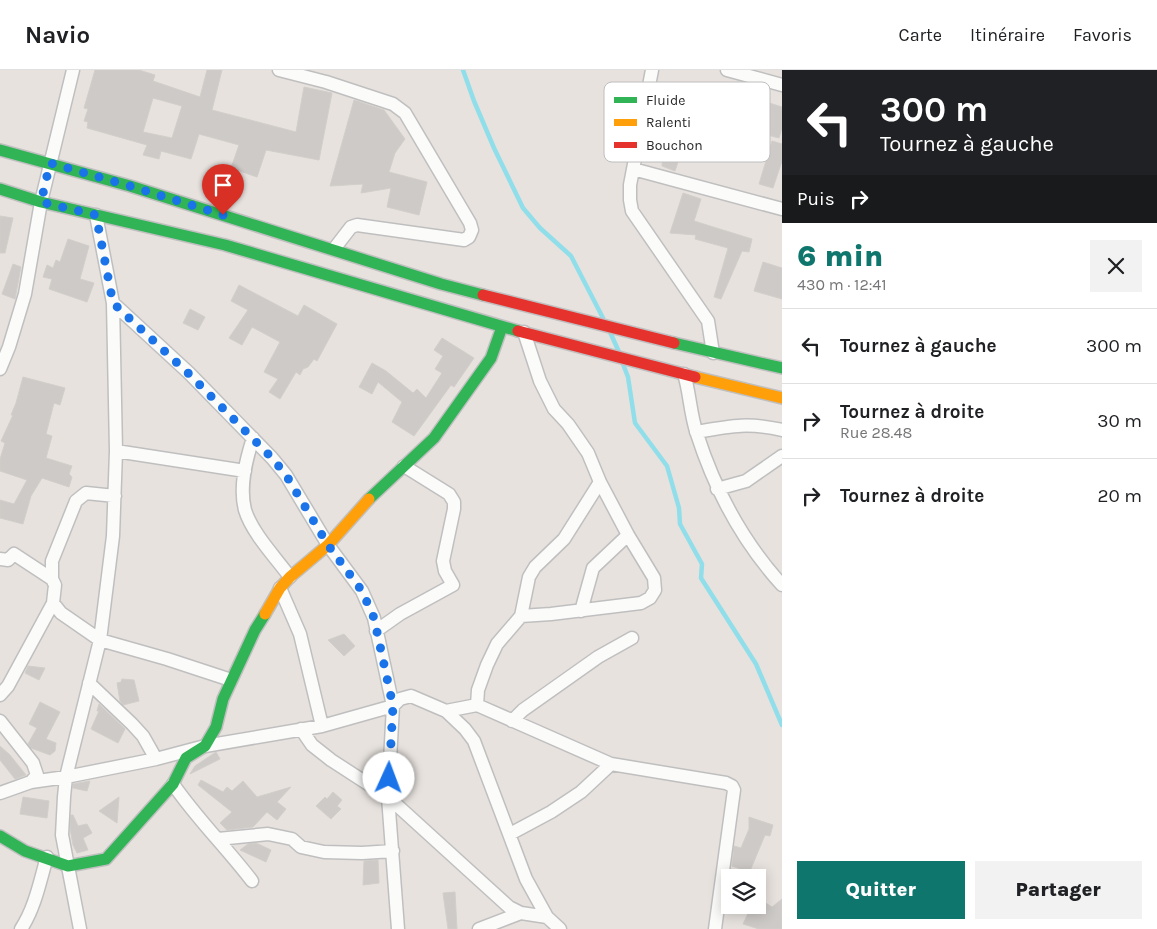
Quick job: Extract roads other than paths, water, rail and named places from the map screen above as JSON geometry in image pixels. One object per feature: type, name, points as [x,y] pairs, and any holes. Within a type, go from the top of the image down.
[{"type":"main road","points":[[0,150],[130,186],[441,284],[713,353],[782,368]]},
{"type":"main road","points":[[0,189],[41,202],[224,245],[502,326],[782,398]]},
{"type":"main road","points":[[0,836],[25,851],[68,866],[106,859],[173,784],[186,758],[205,746],[216,727],[223,700],[231,680],[255,630],[280,588],[290,577],[328,545],[377,490],[434,438],[490,358],[498,341],[502,326]]},
{"type":"street","points":[[0,369],[9,347],[25,294],[41,202],[73,70]]},
{"type":"street","points":[[278,70],[326,82],[393,104],[405,113],[470,223],[472,230],[469,237],[464,240],[357,225],[351,227],[334,250]]},
{"type":"street","points":[[727,70],[782,85]]},
{"type":"street","points":[[634,162],[630,200],[632,211],[708,322],[713,353]]},
{"type":"street","points":[[633,169],[782,209]]},
{"type":"street","points":[[80,929],[62,835],[64,797],[66,777],[100,640],[113,536],[115,496],[113,303],[96,215]]},
{"type":"street","points":[[113,303],[189,374],[253,438],[286,475],[328,545],[362,591],[374,618],[393,706],[388,796],[398,929]]},
{"type":"street","points":[[521,616],[582,611],[640,603],[650,598],[655,590],[654,578],[628,535],[600,482],[588,453],[568,424],[554,409],[540,381],[524,332]]},
{"type":"street","points":[[684,374],[696,432],[717,489],[750,545],[782,586]]},
{"type":"street","points":[[696,432],[736,424],[764,426],[782,430]]},
{"type":"street","points":[[253,438],[247,457],[243,490],[245,510],[254,528],[290,577]]},
{"type":"street","points":[[116,451],[246,471]]},
{"type":"street","points":[[717,489],[746,481],[782,456]]},
{"type":"street","points":[[376,631],[400,614],[453,585],[443,561],[454,502],[449,494],[404,466]]},
{"type":"street","points":[[476,706],[478,690],[497,644],[521,616],[526,587],[532,572],[564,539],[600,482]]},
{"type":"street","points":[[0,694],[8,686],[53,603],[55,585],[52,579],[52,561],[76,501],[86,493],[115,496]]},
{"type":"street","points":[[582,611],[593,568],[628,535]]},
{"type":"street","points":[[0,559],[8,560],[14,554],[52,579]]},
{"type":"street","points":[[280,588],[300,634],[322,726]]},
{"type":"street","points":[[53,603],[60,613],[100,640],[168,659],[231,680]]},
{"type":"street","points":[[512,721],[523,710],[598,657],[632,638]]},
{"type":"street","points":[[90,683],[143,736],[156,759]]},
{"type":"street","points":[[0,793],[31,782],[156,759],[205,746],[301,728],[322,726],[393,706],[400,699],[410,696],[446,711],[465,729],[474,741],[526,879],[547,917],[560,929]]},
{"type":"street","points":[[446,711],[476,706],[611,764],[726,783],[732,786],[734,790],[714,929]]},
{"type":"street","points":[[0,721],[33,763],[37,775],[31,782]]},
{"type":"street","points":[[301,728],[312,745],[331,760],[388,796],[509,908],[521,913],[547,917]]},
{"type":"street","points":[[510,834],[551,812],[581,792],[611,764]]},
{"type":"street","points":[[173,784],[190,808],[252,881]]},
{"type":"street","points":[[218,839],[268,834],[292,839],[301,847],[324,852],[362,853],[393,851]]},
{"type":"street","points":[[21,929],[27,921],[35,900],[46,857]]},
{"type":"street","points":[[479,929],[521,913]]},
{"type":"waterway","points":[[463,70],[494,148],[523,208],[540,228],[571,256],[603,318]]},
{"type":"waterway","points":[[610,332],[619,352]]},
{"type":"waterway","points":[[623,364],[628,377],[635,423],[667,466],[679,508],[680,524],[702,564],[701,578],[756,664],[782,725]]}]
